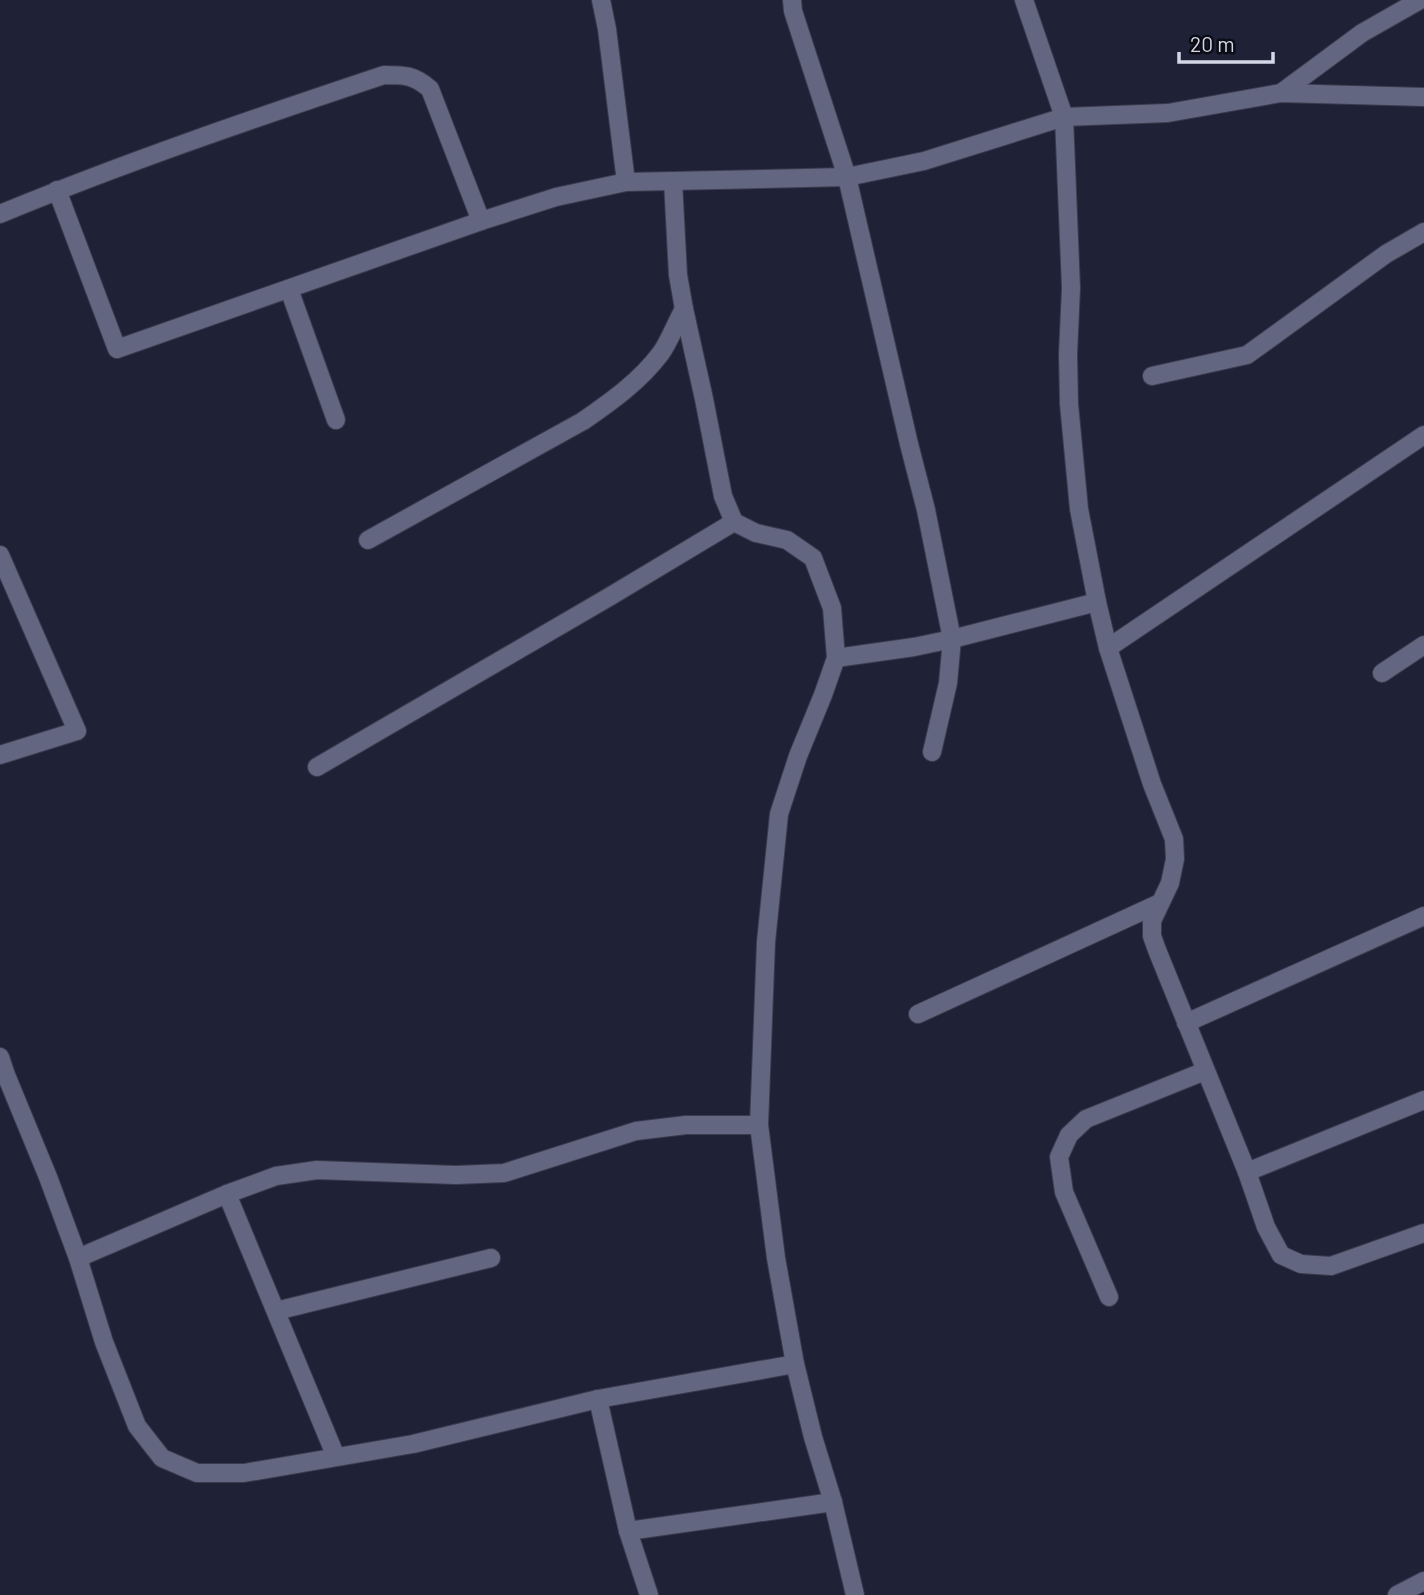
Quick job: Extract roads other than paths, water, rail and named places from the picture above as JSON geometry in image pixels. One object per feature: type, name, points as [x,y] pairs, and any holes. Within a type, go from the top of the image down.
[{"type":"street","points":[[601,0],[626,182]]},
{"type":"street","points":[[792,0],[793,11],[847,177],[926,510],[951,639],[948,683],[932,752]]},
{"type":"street","points":[[1024,0],[1064,117],[1071,288],[1069,404],[1079,509],[1108,648],[1152,785],[1174,839],[1175,859],[1170,883],[1152,921],[1152,936],[1247,1172],[1266,1227],[1281,1255],[1301,1264],[1331,1266],[1424,1233]]},
{"type":"street","points":[[1281,93],[1362,33],[1420,0]]},
{"type":"street","points":[[0,214],[57,190],[236,125],[384,75],[404,75],[418,79],[429,89],[481,220]]},
{"type":"street","points":[[57,190],[117,349],[481,220],[556,198],[626,182],[847,177],[924,161],[1064,117],[1168,113],[1281,93],[1424,97]]},
{"type":"street","points":[[673,181],[678,275],[723,496],[734,522],[756,533],[787,540],[813,558],[832,608],[835,658],[823,695],[797,756],[779,814],[766,942],[759,1125],[776,1258],[795,1364],[855,1595]]},
{"type":"street","points":[[1152,376],[1247,355],[1386,254],[1424,232]]},
{"type":"street","points":[[289,289],[336,420]]},
{"type":"street","points":[[368,540],[583,421],[614,400],[639,378],[662,351],[684,309]]},
{"type":"street","points":[[1108,648],[1424,435]]},
{"type":"street","points":[[317,767],[734,522]]},
{"type":"street","points":[[0,555],[77,730],[0,755]]},
{"type":"street","points":[[835,658],[914,647],[1097,602]]},
{"type":"street","points":[[1382,673],[1424,645]]},
{"type":"street","points":[[918,1014],[1160,903]]},
{"type":"street","points":[[1186,1023],[1424,916]]},
{"type":"street","points":[[2,1070],[48,1177],[78,1258],[104,1342],[137,1426],[162,1458],[197,1473],[244,1473],[413,1444],[598,1399],[795,1364]]},
{"type":"street","points":[[1109,1297],[1064,1192],[1059,1157],[1069,1135],[1086,1119],[1205,1071]]},
{"type":"street","points":[[1247,1172],[1424,1100]]},
{"type":"street","points":[[78,1258],[227,1194],[276,1176],[317,1170],[456,1175],[504,1173],[636,1131],[686,1125],[759,1125]]},
{"type":"street","points":[[227,1194],[336,1457]]},
{"type":"street","points":[[276,1311],[491,1258]]},
{"type":"street","points":[[598,1399],[628,1531],[649,1595]]},
{"type":"street","points":[[628,1531],[833,1502]]},
{"type":"street","points":[[1399,1595],[1424,1581]]}]
